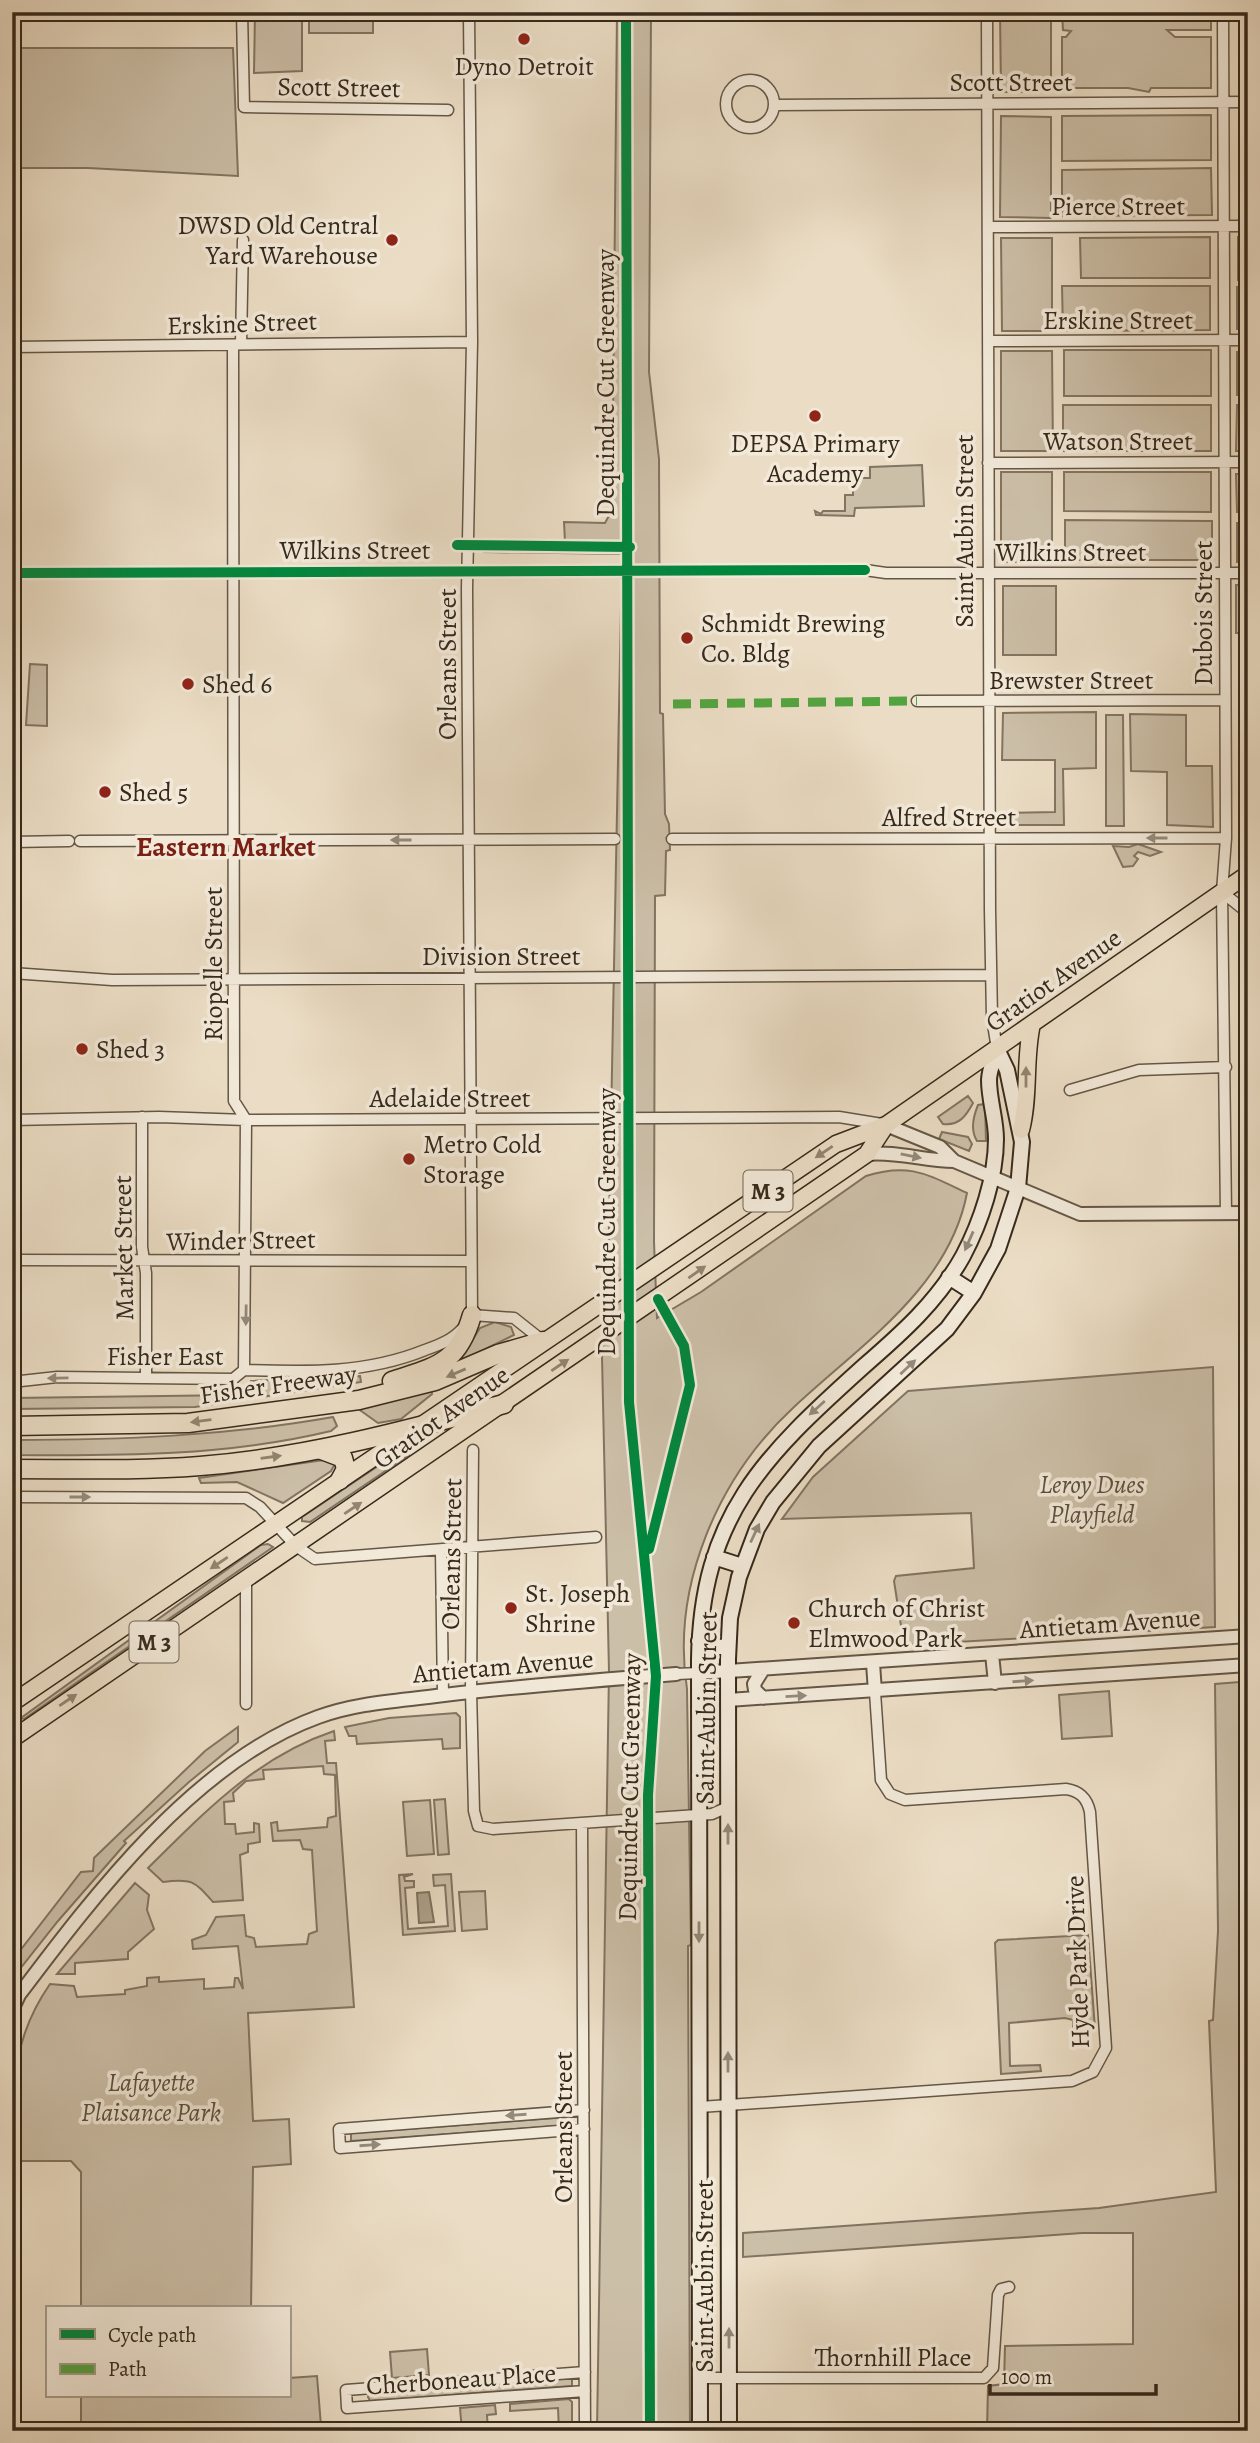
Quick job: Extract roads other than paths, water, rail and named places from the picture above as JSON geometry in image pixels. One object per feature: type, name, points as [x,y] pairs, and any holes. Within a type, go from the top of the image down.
[{"type":"highway","points":[[268,1413],[287,1404],[385,1383],[445,1360],[462,1345],[472,1315]]},
{"type":"highway","name":"Fisher Freeway","points":[[12,1426],[165,1424],[359,1400],[435,1381],[498,1354],[543,1341]]},
{"type":"highway","points":[[12,1469],[189,1467],[319,1449],[504,1404]]},
{"type":"highway","points":[[319,1449],[344,1458],[346,1469],[340,1480]]},
{"type":"main road","name":"Gratiot Avenue","points":[[12,1703],[836,1144],[886,1125],[1248,874]]},
{"type":"main road","points":[[1021,1130],[1027,1108],[1027,1058],[1032,1024]]},
{"type":"main road","name":"Saint Aubin Street","points":[[729,2431],[728,1646],[733,1603],[742,1566],[764,1516],[794,1473],[926,1350],[974,1293],[998,1249],[1018,1188],[1021,1130],[1014,1111],[1007,1070],[997,1049]]},
{"type":"main road","name":"Saint Aubin Street","points":[[700,2431],[699,1641],[704,1597],[714,1557],[741,1496],[778,1447],[914,1321],[949,1277],[970,1240],[990,1177],[996,1137],[989,1079],[997,1049]]},
{"type":"main road","name":"Gratiot Avenue","points":[[12,1739],[867,1154],[886,1125]]},
{"type":"main road","points":[[949,1277],[974,1293]]},
{"type":"main road","points":[[714,1557],[742,1566]]},
{"type":"main road","points":[[699,1641],[711,1647],[728,1646]]},
{"type":"main road","points":[[699,1732],[714,1727],[728,1731]]},
{"type":"street","name":"Scott Street","points":[[242,12],[244,107],[448,110]]},
{"type":"street","name":"Orleans Street","points":[[469,12],[472,342],[468,572],[472,1315]]},
{"type":"street","name":"Saint Aubin Street","points":[[987,12],[989,838],[991,975],[997,1049]]},
{"type":"street","name":"Dubois Street","points":[[1223,12],[1226,838],[1222,892],[1226,1214]]},
{"type":"street","points":[[753,80],[767,87],[774,105],[765,124],[750,128],[735,123],[726,103],[732,88],[753,80]]},
{"type":"street","name":"Scott Street","points":[[774,105],[1248,102]]},
{"type":"street","name":"Pierce Street","points":[[988,227],[1248,226]]},
{"type":"street","name":"Riopelle Street","points":[[243,240],[237,344],[233,573],[234,1101],[246,1120],[247,1260],[244,1370]]},
{"type":"street","name":"Erskine Street","points":[[988,341],[1248,340]]},
{"type":"street","name":"Erskine Street","points":[[12,347],[472,342]]},
{"type":"street","name":"Watson Street","points":[[988,463],[1248,462]]},
{"type":"street","name":"Wilkins Street","points":[[12,573],[662,569],[989,574],[1248,573]]},
{"type":"street","name":"Brewster Street","points":[[917,701],[1225,701]]},
{"type":"street","name":"Alfred Street","points":[[672,839],[1226,838]]},
{"type":"street","points":[[12,842],[615,839]]},
{"type":"street","points":[[1222,892],[1248,913]]},
{"type":"street","name":"Division Street","points":[[12,973],[112,980],[991,975]]},
{"type":"street","points":[[1070,1090],[1139,1070],[1226,1067]]},
{"type":"street","name":"Adelaide Street","points":[[12,1120],[142,1117],[246,1120],[850,1117],[886,1125]]},
{"type":"street","name":"Market Street","points":[[142,1117],[146,1378]]},
{"type":"street","points":[[886,1125],[940,1147],[954,1161],[1080,1214],[1248,1213]]},
{"type":"street","points":[[867,1154],[887,1153],[934,1161],[954,1161]]},
{"type":"street","name":"Winder Street","points":[[12,1260],[471,1261]]},
{"type":"street","points":[[472,1315],[514,1318],[543,1341]]},
{"type":"street","name":"Fisher East","points":[[12,1382],[57,1377],[233,1379],[244,1370],[335,1371],[387,1363],[449,1341],[461,1331],[472,1315]]},
{"type":"street","name":"Orleans Street","points":[[473,1450],[471,1691],[474,1811],[478,1826],[493,1829],[582,1824],[585,2431]]},
{"type":"street","points":[[12,1497],[235,1496],[253,1502],[296,1546],[315,1559],[596,1537]]},
{"type":"street","name":"Orleans Street","points":[[441,1550],[443,1696]]},
{"type":"street","points":[[246,1579],[246,1704]]},
{"type":"street","name":"Antietam Avenue","points":[[12,2010],[59,1943],[180,1807],[229,1766],[284,1731],[326,1714],[388,1700],[471,1691],[676,1674],[762,1671],[1248,1636]]},
{"type":"street","points":[[992,1654],[995,1683]]},
{"type":"street","points":[[873,1663],[875,1692]]},
{"type":"street","name":"Antietam Avenue","points":[[728,1700],[1248,1665]]},
{"type":"street","points":[[762,1671],[754,1684],[755,1690],[763,1698]]},
{"type":"street","name":"Hyde Park Drive","points":[[700,2106],[1072,2081],[1093,2072],[1105,2055],[1107,2040],[1102,1967],[1090,1812],[1086,1800],[1078,1793],[1066,1789],[905,1800],[894,1797],[881,1780],[875,1692]]},
{"type":"street","points":[[582,1824],[712,1814],[728,1807]]},
{"type":"street","points":[[584,2110],[339,2129],[340,2148],[584,2129]]},
{"type":"street","name":"Thornhill Place","points":[[700,2378],[984,2378],[993,2368],[998,2295],[1001,2289],[1009,2287]]},
{"type":"street","name":"Cherboneau Place","points":[[585,2372],[346,2389],[347,2408],[585,2391]]},
{"type":"place","name":"Dyno Detroit","points":[[524,39]]},
{"type":"place","name":"DWSD Old Central Yard Warehouse","points":[[392,240]]},
{"type":"place","name":"DEPSA Primary Academy","points":[[815,416]]},
{"type":"place","name":"Schmidt Brewing Co. Bldg","points":[[687,638]]},
{"type":"place","name":"Shed 6","points":[[188,684]]},
{"type":"place","name":"Shed 5","points":[[105,792]]},
{"type":"place","name":"Shed 3","points":[[82,1049]]},
{"type":"place","name":"Metro Cold Storage","points":[[409,1159]]},
{"type":"place","name":"St. Joseph Shrine","points":[[511,1608]]},
{"type":"place","name":"Church of Christ Elmwood Park","points":[[794,1623]]},
{"type":"district","name":"Eastern Market","points":[[226,846]]},
{"type":"park label","name":"Leroy Dues Playfield","points":[[1092,1499]]},
{"type":"park label","name":"Lafayette Plaisance Park","points":[[151,2097]]}]
